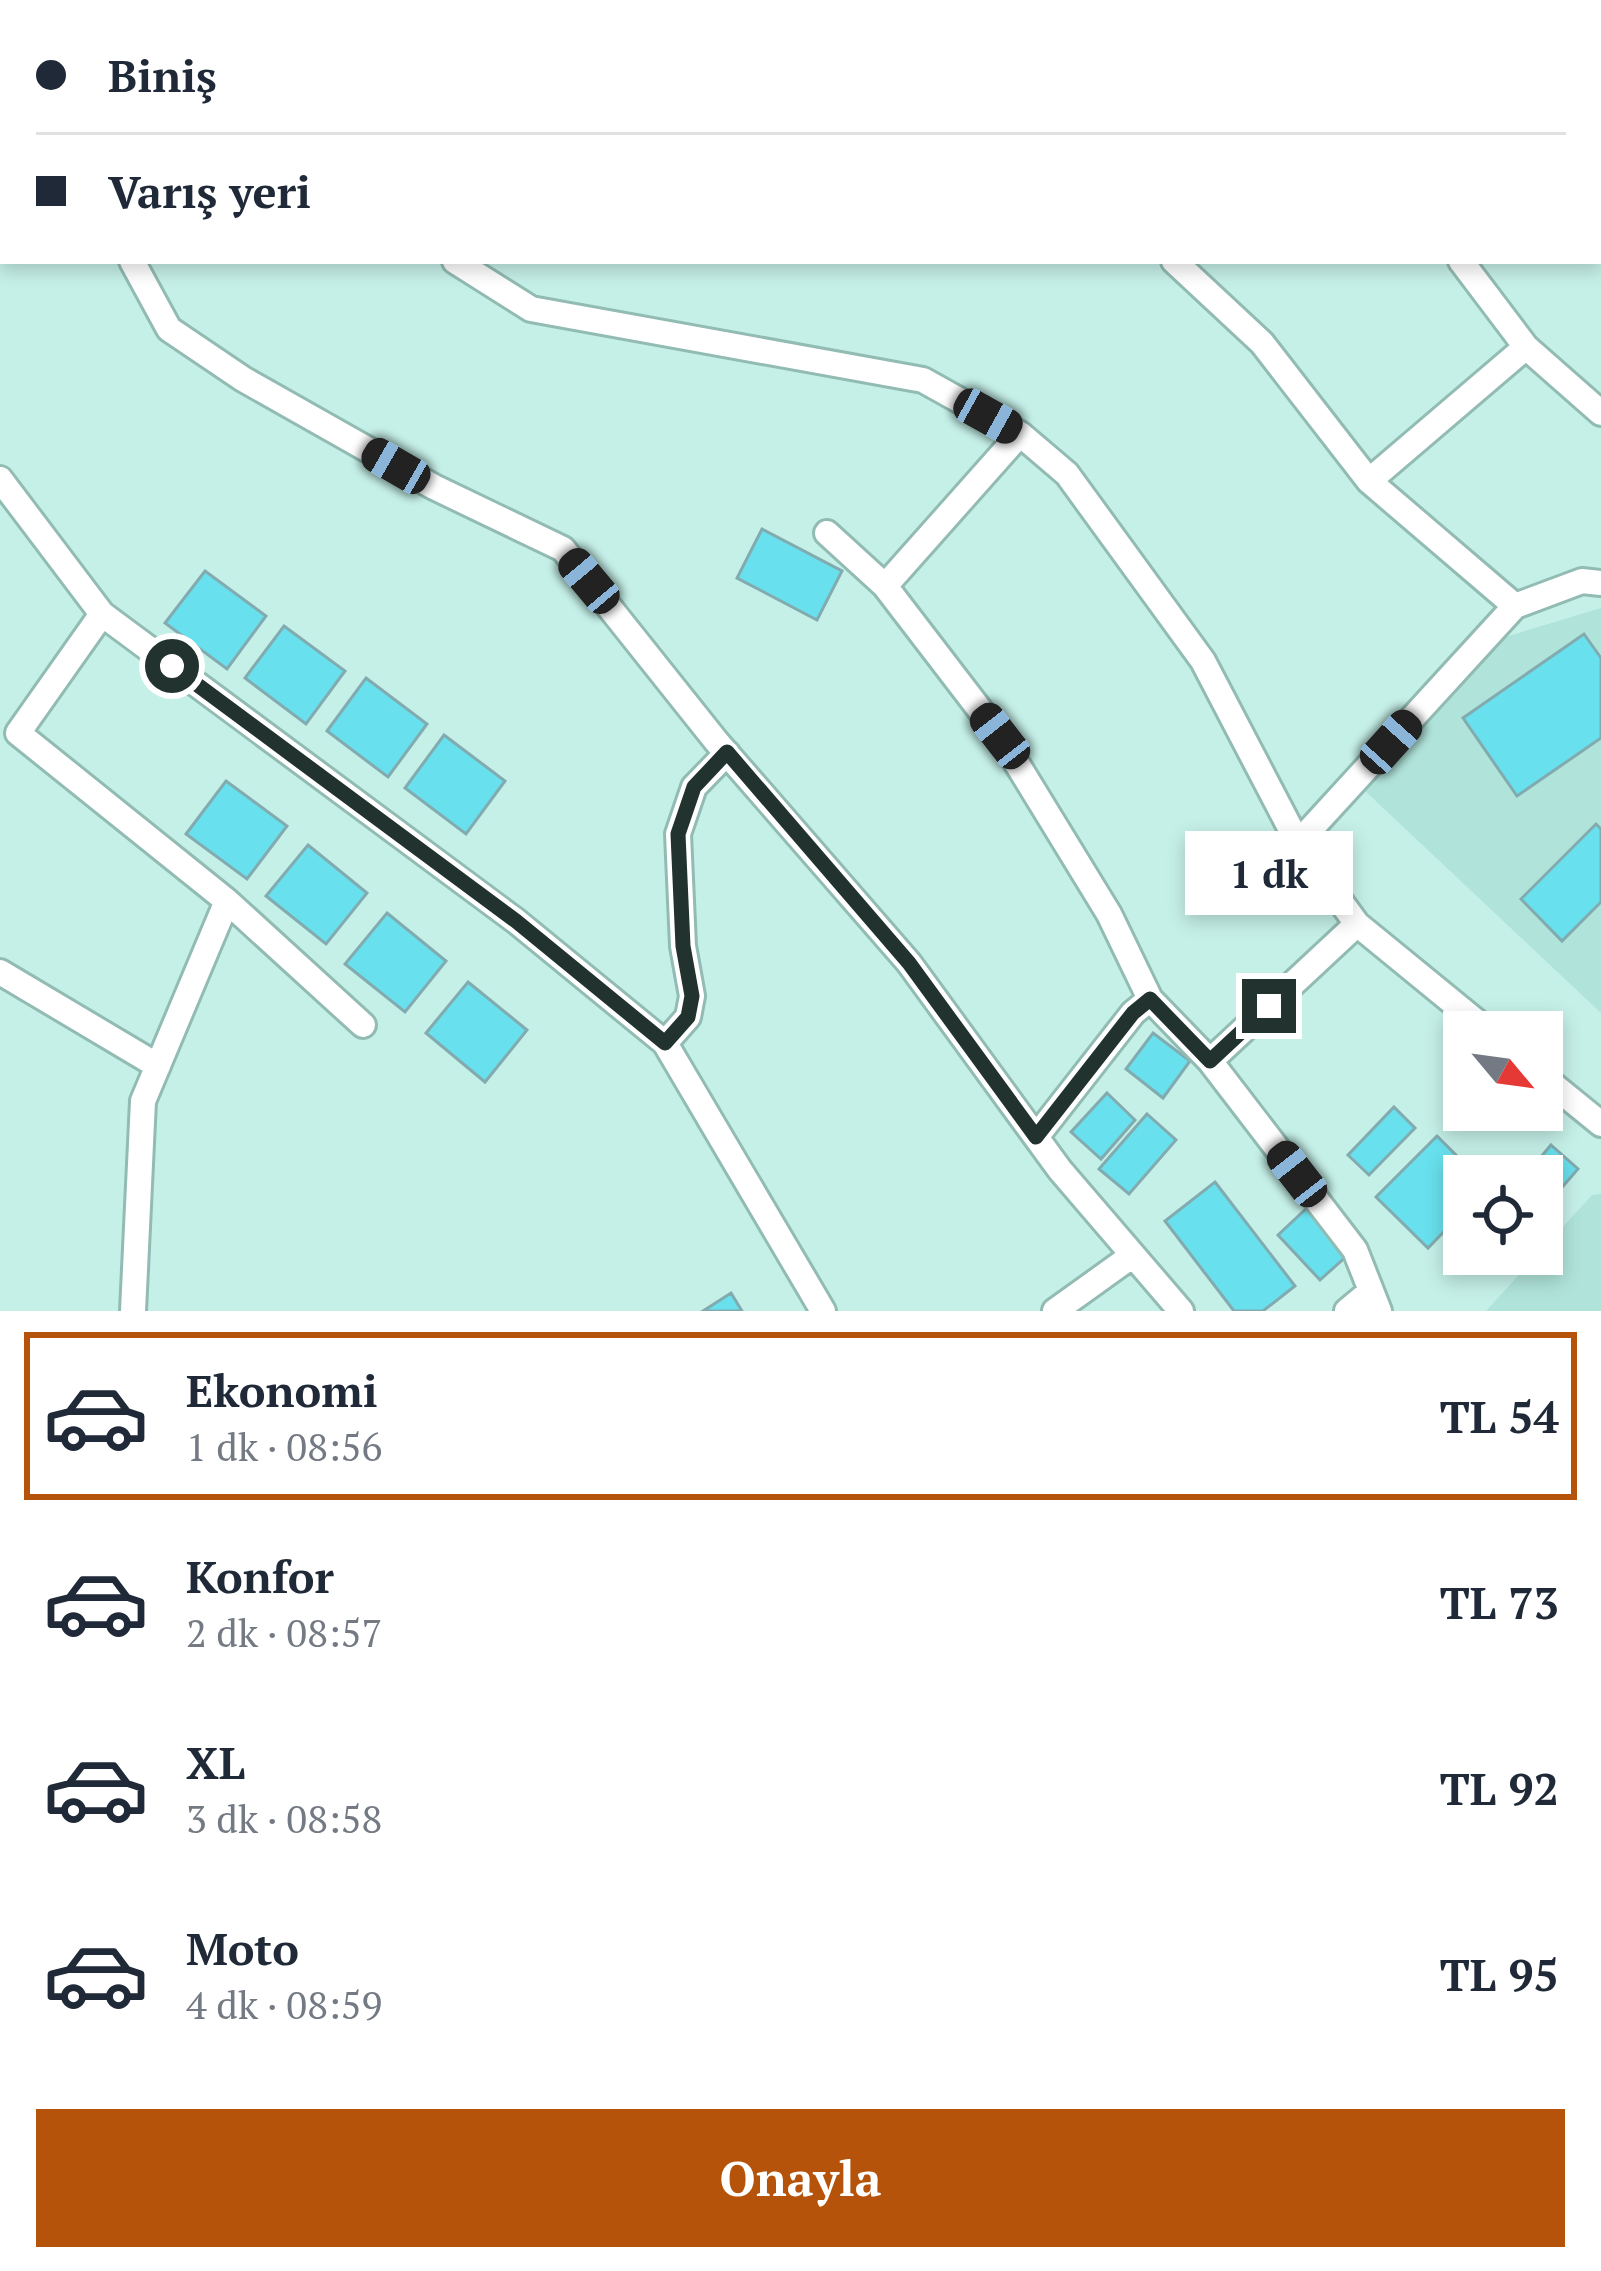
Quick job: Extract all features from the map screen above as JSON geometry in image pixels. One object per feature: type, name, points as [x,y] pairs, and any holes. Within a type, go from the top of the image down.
[{"type":"street","points":[[134,264],[169,328],[243,379],[434,487],[563,550],[727,752],[909,963],[1036,1137],[1181,1311]]},
{"type":"street","points":[[459,264],[531,309],[923,380],[1020,434],[1067,474],[1204,661],[1298,843],[1357,924],[1463,1011]]},
{"type":"street","points":[[1177,264],[1262,343],[1369,481],[1515,606]]},
{"type":"street","points":[[1463,264],[1526,347],[1601,413]]},
{"type":"street","points":[[1369,481],[1526,347]]},
{"type":"street","points":[[885,586],[1020,434]]},
{"type":"street","points":[[0,479],[102,614],[516,921],[665,1043],[823,1311]]},
{"type":"street","points":[[826,533],[885,586],[1000,736],[1109,914],[1150,999],[1210,1061],[1354,1250],[1374,1301],[1347,1311]]},
{"type":"street","points":[[1298,843],[1515,606],[1582,580],[1601,583]]},
{"type":"street","points":[[102,614],[9,741],[226,902],[363,1025]]},
{"type":"street","points":[[665,1043],[688,1017],[692,996],[683,946],[678,834],[694,787],[727,752]]},
{"type":"street","points":[[133,1311],[143,1101],[226,902]]},
{"type":"street","points":[[1210,1061],[1357,924]]},
{"type":"street","points":[[0,972],[158,1066]]},
{"type":"street","points":[[1036,1137],[1133,1013],[1150,999]]},
{"type":"street","points":[[1563,1093],[1601,1124]]},
{"type":"street","points":[[1055,1311],[1133,1255]]},
{"type":"shaded area","points":[[1601,608],[1601,1013],[1363,789],[1482,644]]},
{"type":"shaded area","points":[[1601,1194],[1601,1311],[1486,1311],[1519,1275],[1563,1275],[1563,1227],[1592,1195]]},
{"type":"building","points":[[762,529],[842,571],[817,620],[737,578]]},
{"type":"building","points":[[205,571],[266,616],[227,669],[165,623]]},
{"type":"building","points":[[284,626],[345,671],[306,724],[245,678]]},
{"type":"building","points":[[1584,634],[1601,658],[1601,738],[1517,796],[1463,718]]},
{"type":"building","points":[[366,678],[427,724],[388,777],[327,731]]},
{"type":"building","points":[[444,735],[505,781],[466,834],[405,788]]},
{"type":"building","points":[[226,781],[287,826],[247,879],[186,834]]},
{"type":"building","points":[[1596,824],[1601,829],[1601,902],[1562,941],[1521,899]]},
{"type":"building","points":[[308,845],[367,893],[326,944],[266,896]]},
{"type":"building","points":[[387,913],[446,961],[405,1012],[345,964]]},
{"type":"building","points":[[468,982],[527,1030],[485,1082],[426,1033]]},
{"type":"building","points":[[1153,1033],[1190,1061],[1163,1098],[1126,1069]]},
{"type":"building","points":[[1107,1093],[1135,1120],[1101,1159],[1071,1132]]},
{"type":"building","points":[[1394,1107],[1415,1128],[1369,1175],[1348,1155]]},
{"type":"building","points":[[1147,1114],[1176,1140],[1129,1194],[1099,1169]]},
{"type":"building","points":[[1437,1136],[1456,1155],[1443,1155],[1443,1233],[1428,1248],[1376,1197]]},
{"type":"building","points":[[1551,1145],[1562,1155],[1543,1155]]},
{"type":"building","points":[[1563,1156],[1578,1169],[1563,1186]]},
{"type":"building","points":[[1215,1182],[1295,1286],[1263,1311],[1234,1311],[1165,1221]]},
{"type":"building","points":[[1307,1208],[1349,1254],[1320,1280],[1278,1235]]},
{"type":"building","points":[[731,1293],[742,1311],[703,1311]]},
{"type":"route","points":[[172,666],[516,921],[665,1043],[688,1017],[692,996],[683,946],[678,834],[694,787],[727,752],[909,963],[1036,1137],[1133,1013],[1150,999],[1210,1061],[1269,1006]]}]
